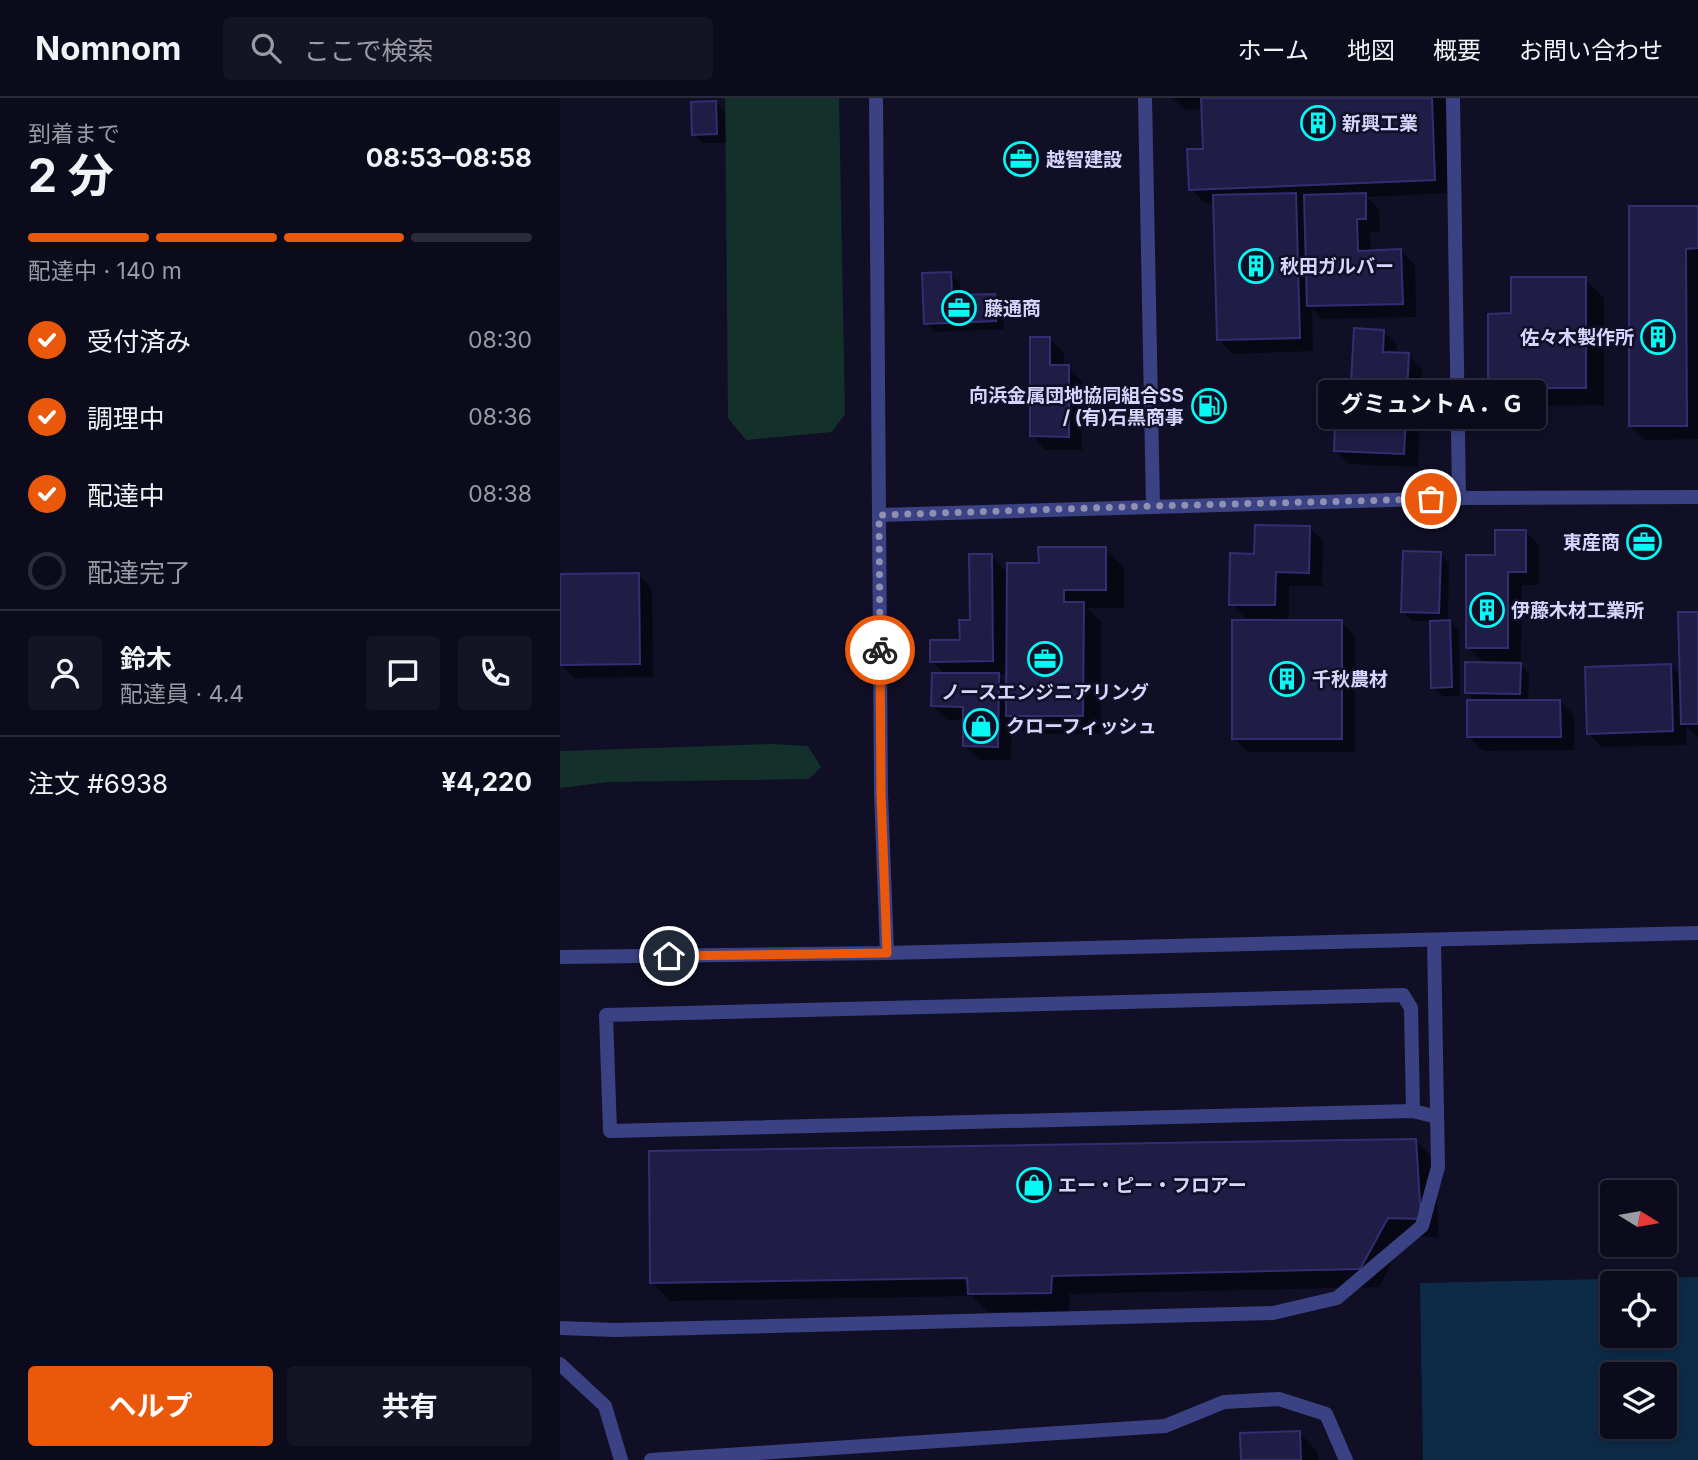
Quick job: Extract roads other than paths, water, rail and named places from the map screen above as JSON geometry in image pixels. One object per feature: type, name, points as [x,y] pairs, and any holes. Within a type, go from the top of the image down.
[{"type":"street","points":[[876,98],[881,793],[887,953]]},
{"type":"street","points":[[1145,98],[1153,506]]},
{"type":"street","points":[[1453,98],[1458,498]]},
{"type":"street","points":[[879,515],[1458,498],[1698,497]]},
{"type":"street","points":[[560,957],[887,953],[1698,933]]},
{"type":"street","points":[[560,1328],[615,1330],[1273,1313],[1337,1298],[1422,1226],[1438,1167],[1434,940]]},
{"type":"street","points":[[1413,1111],[1411,1008],[1403,995],[606,1015],[610,1131],[1413,1111],[1437,1117]]},
{"type":"street","points":[[560,1364],[605,1406],[621,1460]]},
{"type":"street","points":[[651,1460],[1165,1426],[1224,1402],[1279,1399],[1326,1414],[1346,1460]]},
{"type":"water","points":[[1677,1277],[1698,1277],[1698,1460],[1423,1460],[1420,1283],[1600,1279],[1600,1348],[1677,1348]]},
{"type":"place","name":"新興工業","points":[[1318,123]]},
{"type":"place","name":"越智建設","points":[[1021,159]]},
{"type":"place","name":"秋田ガルバー","points":[[1256,266]]},
{"type":"place","name":"藤通商","points":[[959,308]]},
{"type":"place","name":"佐々木製作所","points":[[1658,337]]},
{"type":"place","name":"向浜金属団地協同組合SS / (有)石黒商事","points":[[1209,406]]},
{"type":"place","name":"グミュントＡ．Ｇ","points":[[1431,499]]},
{"type":"place","name":"東産商","points":[[1644,542]]},
{"type":"place","name":"伊藤木材工業所","points":[[1487,610]]},
{"type":"place","name":"ノースエンジニアリング","points":[[1045,659]]},
{"type":"place","name":"千秋農材","points":[[1287,679]]},
{"type":"place","name":"クローフィッシュ","points":[[981,726]]},
{"type":"place","name":"エー・ピー・フロアー","points":[[1034,1185]]}]
